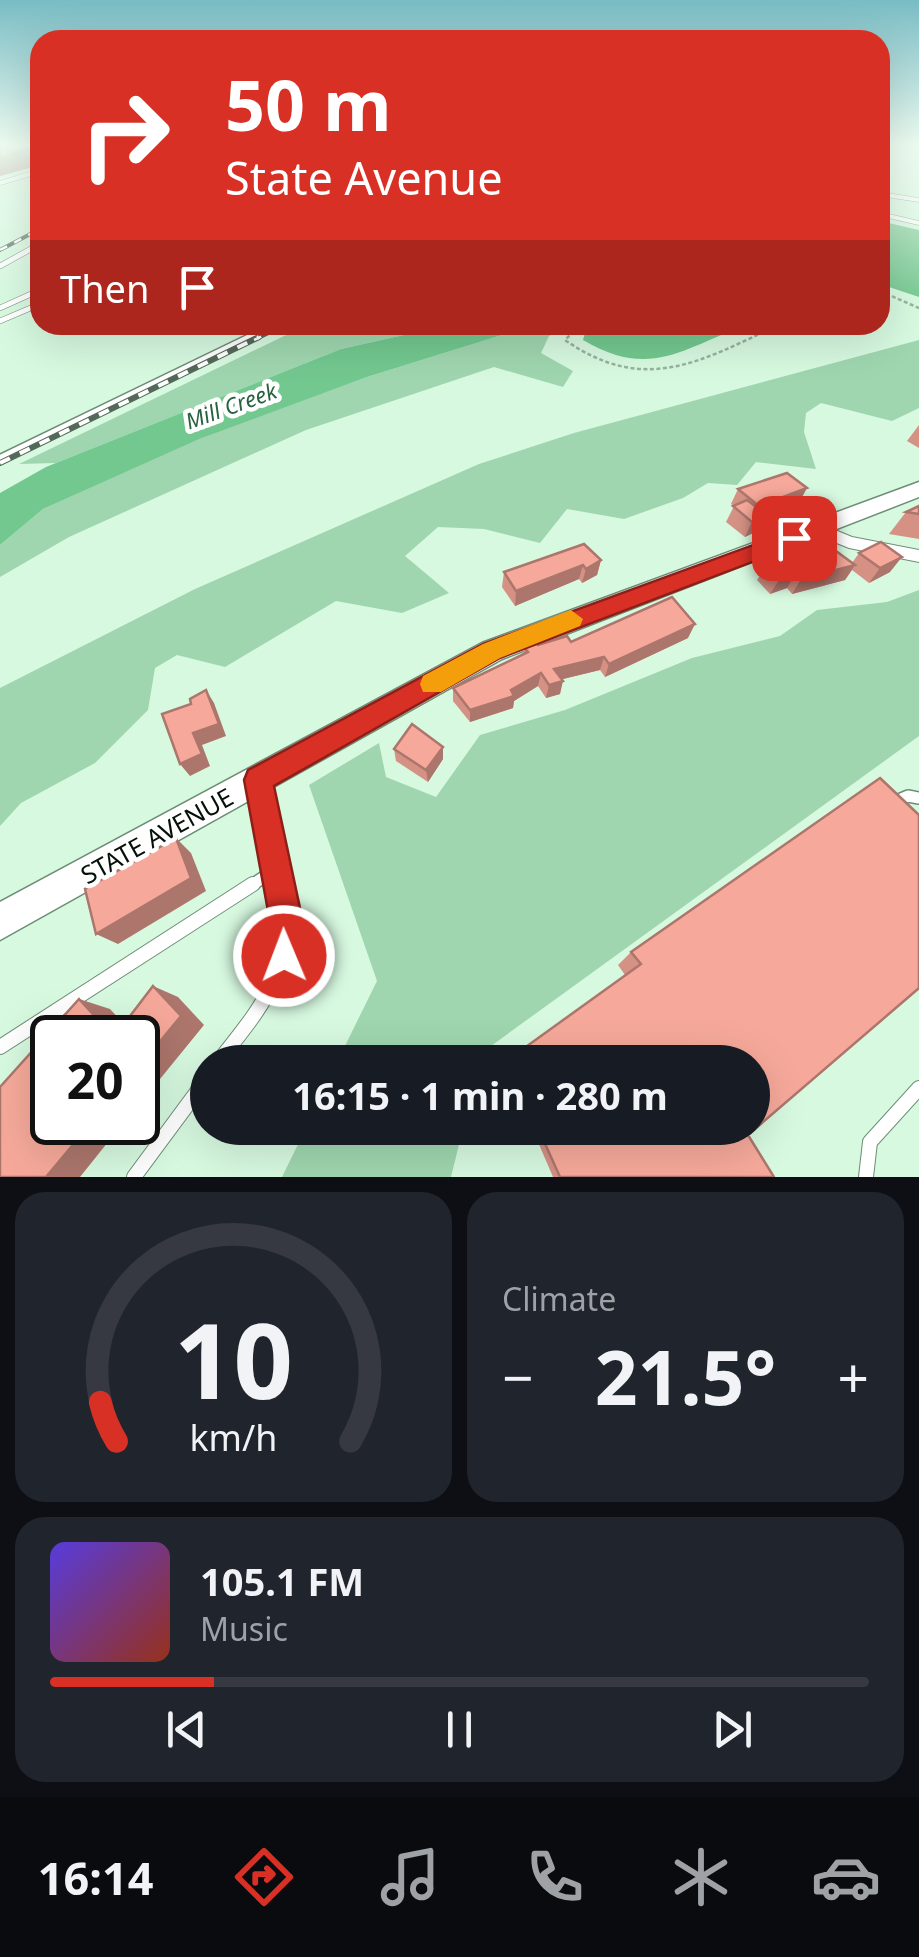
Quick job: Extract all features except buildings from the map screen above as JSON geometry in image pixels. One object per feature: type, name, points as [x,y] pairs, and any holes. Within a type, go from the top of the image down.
[{"type":"main road","name":"STATE AVENUE","points":[[0,922],[492,651],[919,489]]},
{"type":"street","points":[[818,529],[849,542],[919,556]]},
{"type":"lane","points":[[890,216],[919,223]]},
{"type":"lane","points":[[0,266],[30,250]]},
{"type":"lane","points":[[0,308],[30,294]]},
{"type":"lane","points":[[0,321],[30,308]]},
{"type":"lane","points":[[0,458],[255,335]]},
{"type":"lane","points":[[231,1045],[276,985],[286,922],[258,780]]},
{"type":"lane","points":[[886,811],[896,799],[919,798]]},
{"type":"lane","points":[[0,1048],[276,869]]},
{"type":"lane","points":[[866,1177],[870,1142],[919,1088]]},
{"type":"lane","points":[[134,1177],[190,1102]]},
{"type":"path","points":[[890,295],[919,308]]},
{"type":"path","points":[[570,335],[565,340],[594,359],[657,373],[680,370],[756,335]]},
{"type":"shaded area","points":[[286,335],[404,335],[341,349],[56,463],[19,464]]},
{"type":"shaded area","points":[[502,335],[551,335],[541,353],[573,371],[563,387],[494,367],[306,430],[69,537],[0,577],[0,545],[43,509],[199,438],[367,377]]},
{"type":"shaded area","points":[[919,340],[919,408],[892,421],[821,403],[806,413],[804,432],[816,469],[756,462],[737,485],[708,483],[683,498],[624,519],[567,509],[540,543],[484,529],[438,527],[405,556],[449,593],[402,613],[336,601],[225,667],[177,655],[155,668],[148,710],[95,763],[21,803],[0,826],[0,688],[195,589],[479,464],[574,433]]},
{"type":"shaded area","points":[[919,590],[919,736],[492,1045],[345,1045],[377,981],[309,785],[379,743],[386,777],[436,797],[480,735],[565,710],[692,658],[780,636],[817,610],[887,602]]},
{"type":"shaded area","points":[[298,1145],[459,1145],[451,1177],[282,1177]]},
{"type":"water","points":[[890,223],[919,230],[919,297],[890,287]]},
{"type":"water","name":"Mill Creek","points":[[404,335],[502,335],[367,377],[199,439],[43,509],[0,545],[0,493],[46,467],[341,349]]},
{"type":"water","points":[[584,335],[721,335],[683,351],[646,359],[606,352],[583,340]]},
{"type":"railway","points":[[0,250],[30,234]]},
{"type":"railway","points":[[254,340],[264,335]]},
{"type":"railway","points":[[0,463],[259,337]]},
{"type":"slow traffic","points":[[432,684],[492,651],[571,619]]},
{"type":"route","points":[[284,956],[286,922],[258,780],[492,651],[794,538]]}]
